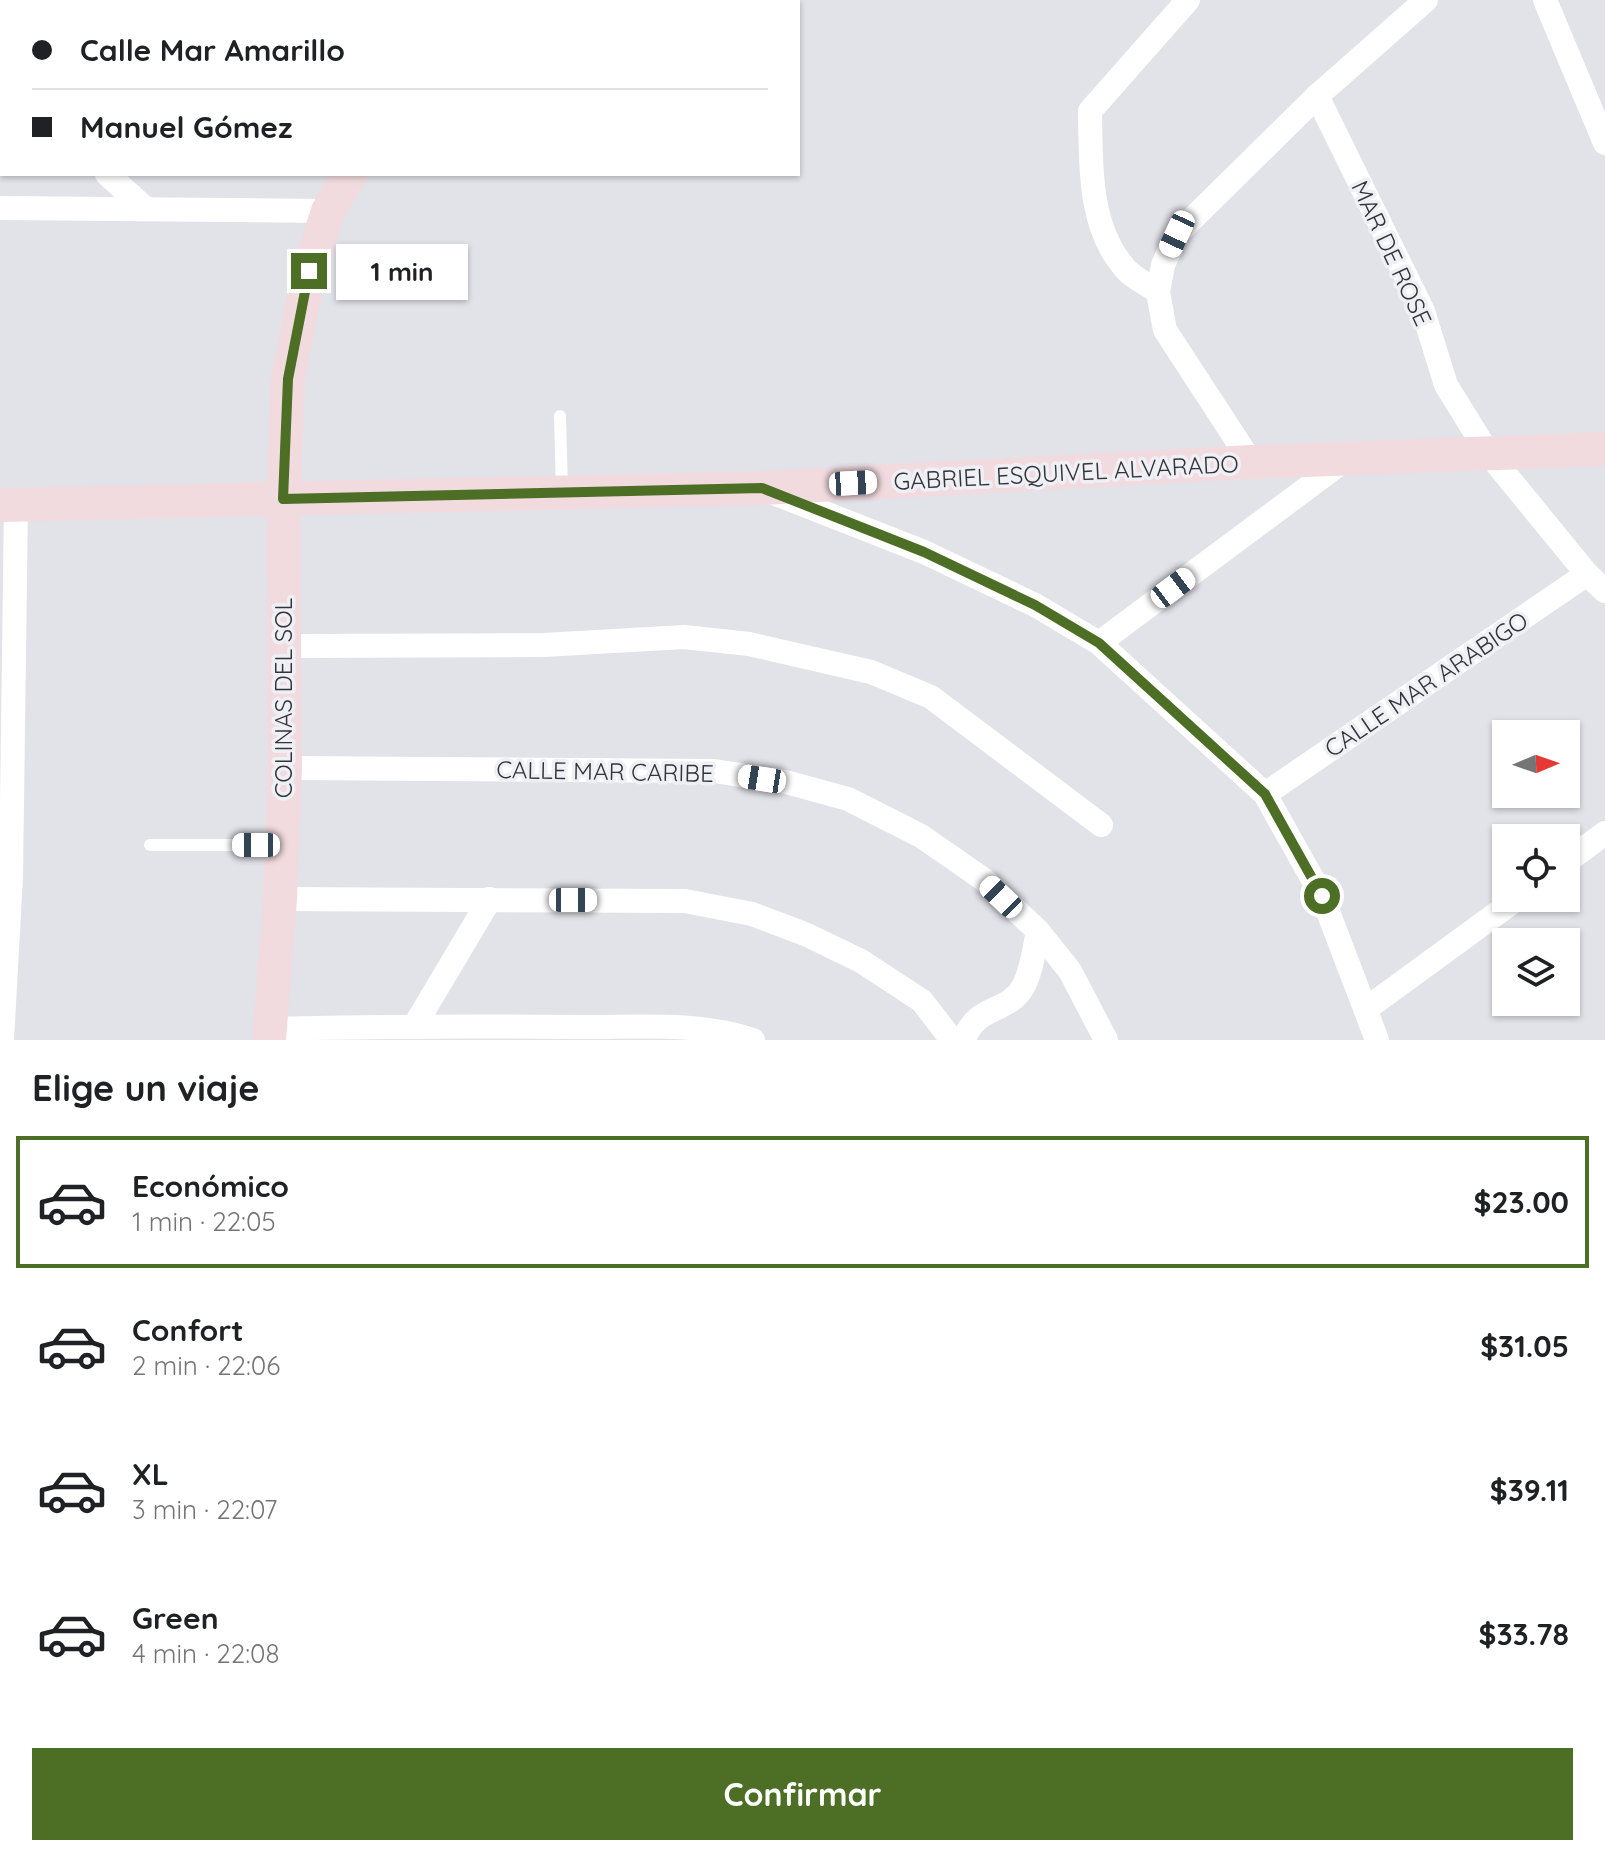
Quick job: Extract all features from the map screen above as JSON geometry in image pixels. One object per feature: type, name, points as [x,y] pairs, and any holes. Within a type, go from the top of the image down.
[{"type":"street","points":[[1158,292],[1124,269],[1103,235],[1091,174],[1090,111],[1188,0]]},
{"type":"street","points":[[1251,462],[1165,330],[1158,292],[1163,265],[1177,234],[1317,96],[1426,0]]},
{"type":"street","points":[[1545,0],[1605,143]]},
{"type":"street","name":"MAR DE ROSE","points":[[1317,96],[1423,311],[1446,385],[1488,453],[1587,574],[1605,591]]},
{"type":"street","points":[[109,176],[146,209]]},
{"type":"street","name":"COLINAS DEL SOL","points":[[270,1034],[285,768],[283,499],[288,379],[309,271],[328,211],[349,176]]},
{"type":"street","points":[[0,208],[328,211]]},
{"type":"street","name":"GABRIEL ESQUIVEL ALVARADO","points":[[8,505],[762,488],[1251,462],[1605,449]]},
{"type":"street","points":[[1099,643],[1346,459]]},
{"type":"street","points":[[762,488],[924,552],[1035,605],[1099,643],[1265,794],[1322,896],[1377,1040]]},
{"type":"street","points":[[2,1040],[11,877],[8,505]]},
{"type":"street","name":"CALLE MAR ARABIGO","points":[[1265,794],[1587,574]]},
{"type":"street","points":[[283,646],[544,645],[684,637],[749,644],[871,672],[931,697],[1101,825]]},
{"type":"street","name":"CALLE MAR CARIBE","points":[[285,768],[714,771],[786,782],[848,799],[921,836],[983,879],[1038,931],[1070,971],[1106,1040]]},
{"type":"street","points":[[1580,852],[1605,833]]},
{"type":"street","points":[[280,899],[685,901],[752,914],[805,934],[861,961],[922,1001],[952,1040]]},
{"type":"street","points":[[415,1025],[490,899]]},
{"type":"street","points":[[1366,1009],[1499,912]]},
{"type":"street","points":[[964,1040],[968,1028],[980,1015],[1006,1004],[1023,988],[1038,931]]},
{"type":"street","points":[[270,1034],[415,1025],[662,1028],[732,1033],[753,1040]]},
{"type":"lane","points":[[560,416],[562,493]]},
{"type":"lane","points":[[150,845],[282,845]]},
{"type":"route","points":[[309,271],[288,379],[283,499],[762,488],[924,552],[1035,605],[1099,643],[1265,794],[1322,896]]}]
